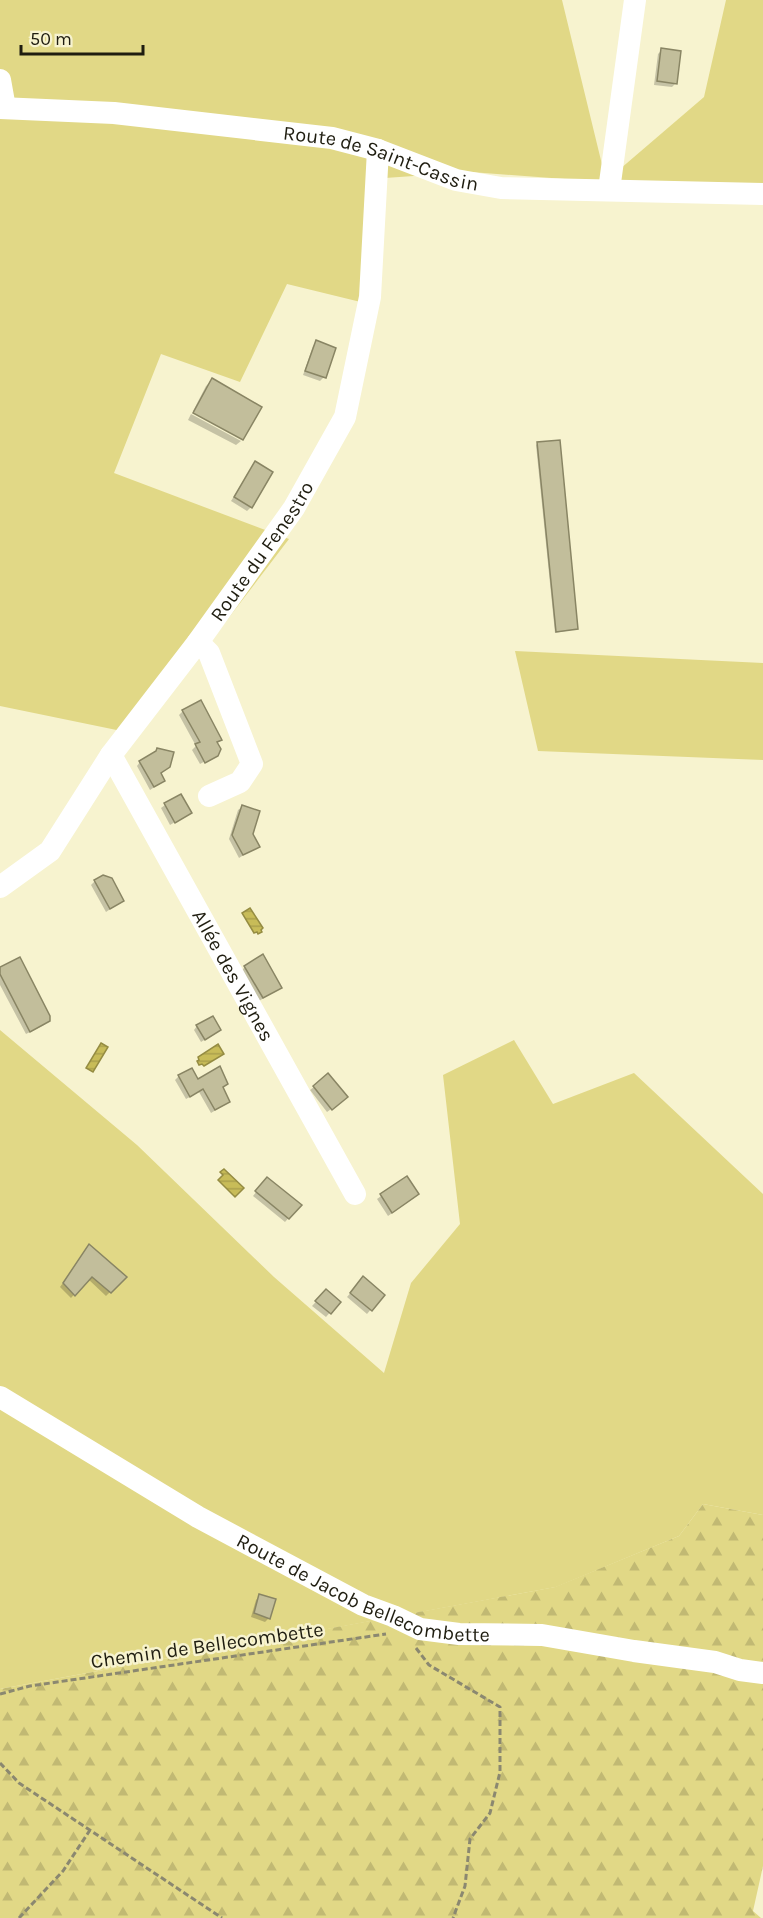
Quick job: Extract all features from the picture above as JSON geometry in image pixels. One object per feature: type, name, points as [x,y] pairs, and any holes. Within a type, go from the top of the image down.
[{"type":"street","points":[[609,190],[634,0]]},
{"type":"street","points":[[0,80],[2,108]]},
{"type":"street","name":"Route de Saint-Cassin","points":[[2,108],[114,113],[332,138],[378,150],[456,180],[501,188],[763,194]]},
{"type":"street","name":"Route du Fenestro","points":[[0,887],[50,851],[111,755],[198,642],[294,508],[345,417],[370,297],[378,150]]},
{"type":"street","points":[[198,642],[209,653],[252,764],[240,782],[209,796]]},
{"type":"street","name":"Allée des Vignes","points":[[111,755],[355,1194]]},
{"type":"street","name":"Route de Jacob Bellecombette","points":[[0,1397],[198,1516],[411,1630],[459,1634],[542,1635],[634,1652],[715,1662],[740,1670],[763,1673]]},
{"type":"path","name":"Chemin de Bellecombette","points":[[0,1694],[30,1686],[411,1630]]},
{"type":"path","points":[[411,1630],[429,1665],[500,1707],[500,1772],[490,1813],[471,1839],[465,1886],[453,1918]]},
{"type":"path","points":[[0,1763],[19,1783],[222,1918]]},
{"type":"path","points":[[19,1918],[63,1871],[90,1830]]},
{"type":"green space","points":[[0,0],[562,0],[606,181],[704,97],[726,0],[763,0],[763,187],[605,182],[471,172],[385,178],[377,306],[287,284],[240,382],[161,354],[114,473],[289,539],[136,734],[0,706]]},
{"type":"green space","points":[[515,651],[763,663],[763,760],[538,751]]},
{"type":"green space","points":[[0,1030],[137,1145],[274,1277],[384,1373],[411,1283],[460,1224],[443,1075],[514,1040],[553,1104],[634,1073],[763,1194],[763,1515],[703,1504],[679,1536],[556,1587],[0,1689]]},
{"type":"green space","points":[[703,1504],[763,1515],[763,1866],[753,1911],[761,1918],[0,1918],[0,1689],[555,1587],[679,1536]]},
{"type":"shaded area","points":[[250,908],[263,928],[258,934],[254,933],[242,913]]},
{"type":"shaded area","points":[[101,1043],[108,1047],[93,1072],[86,1068]]},
{"type":"shaded area","points":[[218,1044],[224,1054],[204,1066],[199,1065],[198,1057]]},
{"type":"shaded area","points":[[224,1169],[244,1188],[235,1197],[218,1180],[223,1175],[220,1172]]},
{"type":"building","points":[[661,48],[681,51],[677,84],[657,81]]},
{"type":"building","points":[[316,340],[336,348],[326,378],[305,371]]},
{"type":"building","points":[[212,378],[262,407],[243,440],[193,413]]},
{"type":"building","points":[[560,440],[578,629],[556,632],[537,442]]},
{"type":"building","points":[[255,461],[273,472],[252,508],[234,497]]},
{"type":"building","points":[[201,700],[222,740],[217,742],[221,749],[218,756],[205,763],[195,744],[200,742],[182,710]]},
{"type":"building","points":[[157,748],[174,752],[170,767],[161,773],[165,781],[154,787],[139,761],[156,751]]},
{"type":"building","points":[[181,794],[192,813],[175,823],[164,803]]},
{"type":"building","points":[[242,805],[260,811],[253,834],[260,847],[243,855],[232,835]]},
{"type":"building","points":[[103,875],[112,878],[124,901],[110,909],[94,880]]},
{"type":"building","points":[[263,954],[282,988],[263,998],[244,966]]},
{"type":"building","points":[[20,957],[50,1016],[50,1021],[30,1032],[0,974],[0,967]]},
{"type":"building","points":[[213,1016],[221,1030],[205,1040],[196,1025]]},
{"type":"building","points":[[220,1066],[228,1084],[223,1087],[230,1102],[215,1110],[203,1089],[190,1097],[178,1075],[192,1068],[198,1079]]},
{"type":"building","points":[[328,1073],[348,1097],[332,1110],[313,1086]]},
{"type":"building","points":[[407,1176],[419,1194],[392,1213],[380,1194]]},
{"type":"building","points":[[267,1177],[302,1205],[289,1219],[255,1191]]},
{"type":"building","points":[[89,1244],[127,1277],[111,1293],[92,1277],[75,1296],[63,1283]]},
{"type":"building","points":[[363,1276],[385,1295],[372,1311],[350,1293]]},
{"type":"building","points":[[326,1289],[341,1302],[331,1314],[315,1301]]},
{"type":"building","points":[[259,1594],[276,1599],[270,1619],[254,1613]]}]
